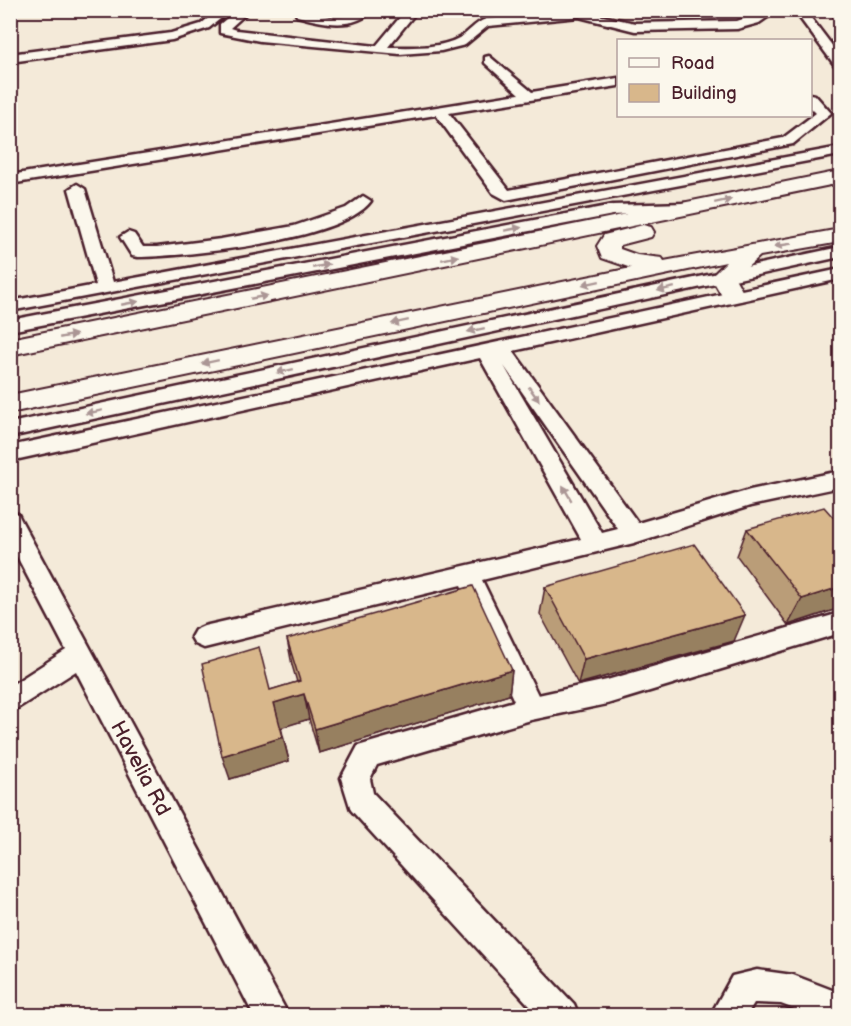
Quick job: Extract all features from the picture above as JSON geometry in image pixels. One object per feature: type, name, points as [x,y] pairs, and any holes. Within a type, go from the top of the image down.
[{"type":"main road","points":[[10,347],[840,177]]},
{"type":"main road","points":[[657,214],[645,231],[612,240],[608,246],[610,253],[634,261],[687,263]]},
{"type":"main road","points":[[10,404],[687,263],[840,236]]},
{"type":"main road","points":[[728,286],[753,250]]},
{"type":"street","points":[[244,10],[224,27],[224,30],[378,50],[415,49],[463,41],[477,26],[552,15],[587,15],[635,27],[737,25],[755,21],[761,14],[782,16],[805,12],[837,47],[840,64]]},
{"type":"street","points":[[300,10],[301,14],[309,16],[341,20],[352,21],[365,13],[392,21]]},
{"type":"street","points":[[378,50],[392,21],[413,10]]},
{"type":"street","points":[[10,58],[172,36],[205,26],[220,12]]},
{"type":"street","points":[[812,53],[837,47]]},
{"type":"street","points":[[489,60],[529,96]]},
{"type":"street","points":[[10,180],[617,82]]},
{"type":"street","points":[[449,123],[617,96]]},
{"type":"street","points":[[440,111],[501,193],[515,193],[788,141],[824,113],[812,100]]},
{"type":"street","points":[[10,306],[840,151]]},
{"type":"street","points":[[588,179],[600,196]]},
{"type":"street","points":[[77,189],[106,288]]},
{"type":"street","points":[[128,237],[138,252],[203,247],[301,231],[356,209],[363,201]]},
{"type":"street","points":[[10,326],[613,210],[686,208]]},
{"type":"street","points":[[301,231],[312,250]]},
{"type":"street","points":[[203,247],[212,268]]},
{"type":"street","points":[[10,454],[492,348],[728,286],[840,252]]},
{"type":"street","points":[[10,430],[728,286],[840,274]]},
{"type":"street","points":[[492,348],[634,534]]},
{"type":"street","points":[[492,348],[596,544]]},
{"type":"street","points":[[204,638],[596,544],[750,498],[840,479]]},
{"type":"street","name":"Havelia Rd","points":[[10,520],[272,1016]]},
{"type":"street","points":[[468,575],[531,708]]},
{"type":"street","points":[[562,1016],[361,800],[356,778],[368,755],[531,708],[607,692],[840,623]]},
{"type":"street","points":[[10,701],[81,654]]},
{"type":"street","points":[[727,1016],[744,988],[762,984],[790,990],[840,1010]]},
{"type":"building","points":[[824,507],[840,525],[840,587],[802,599],[747,529]]},
{"type":"building","points":[[694,544],[745,615],[584,659],[545,587]]},
{"type":"building","points":[[473,586],[512,670],[315,729],[304,694],[274,703],[283,737],[222,756],[202,664],[259,647],[270,690],[300,681],[287,639]]}]
